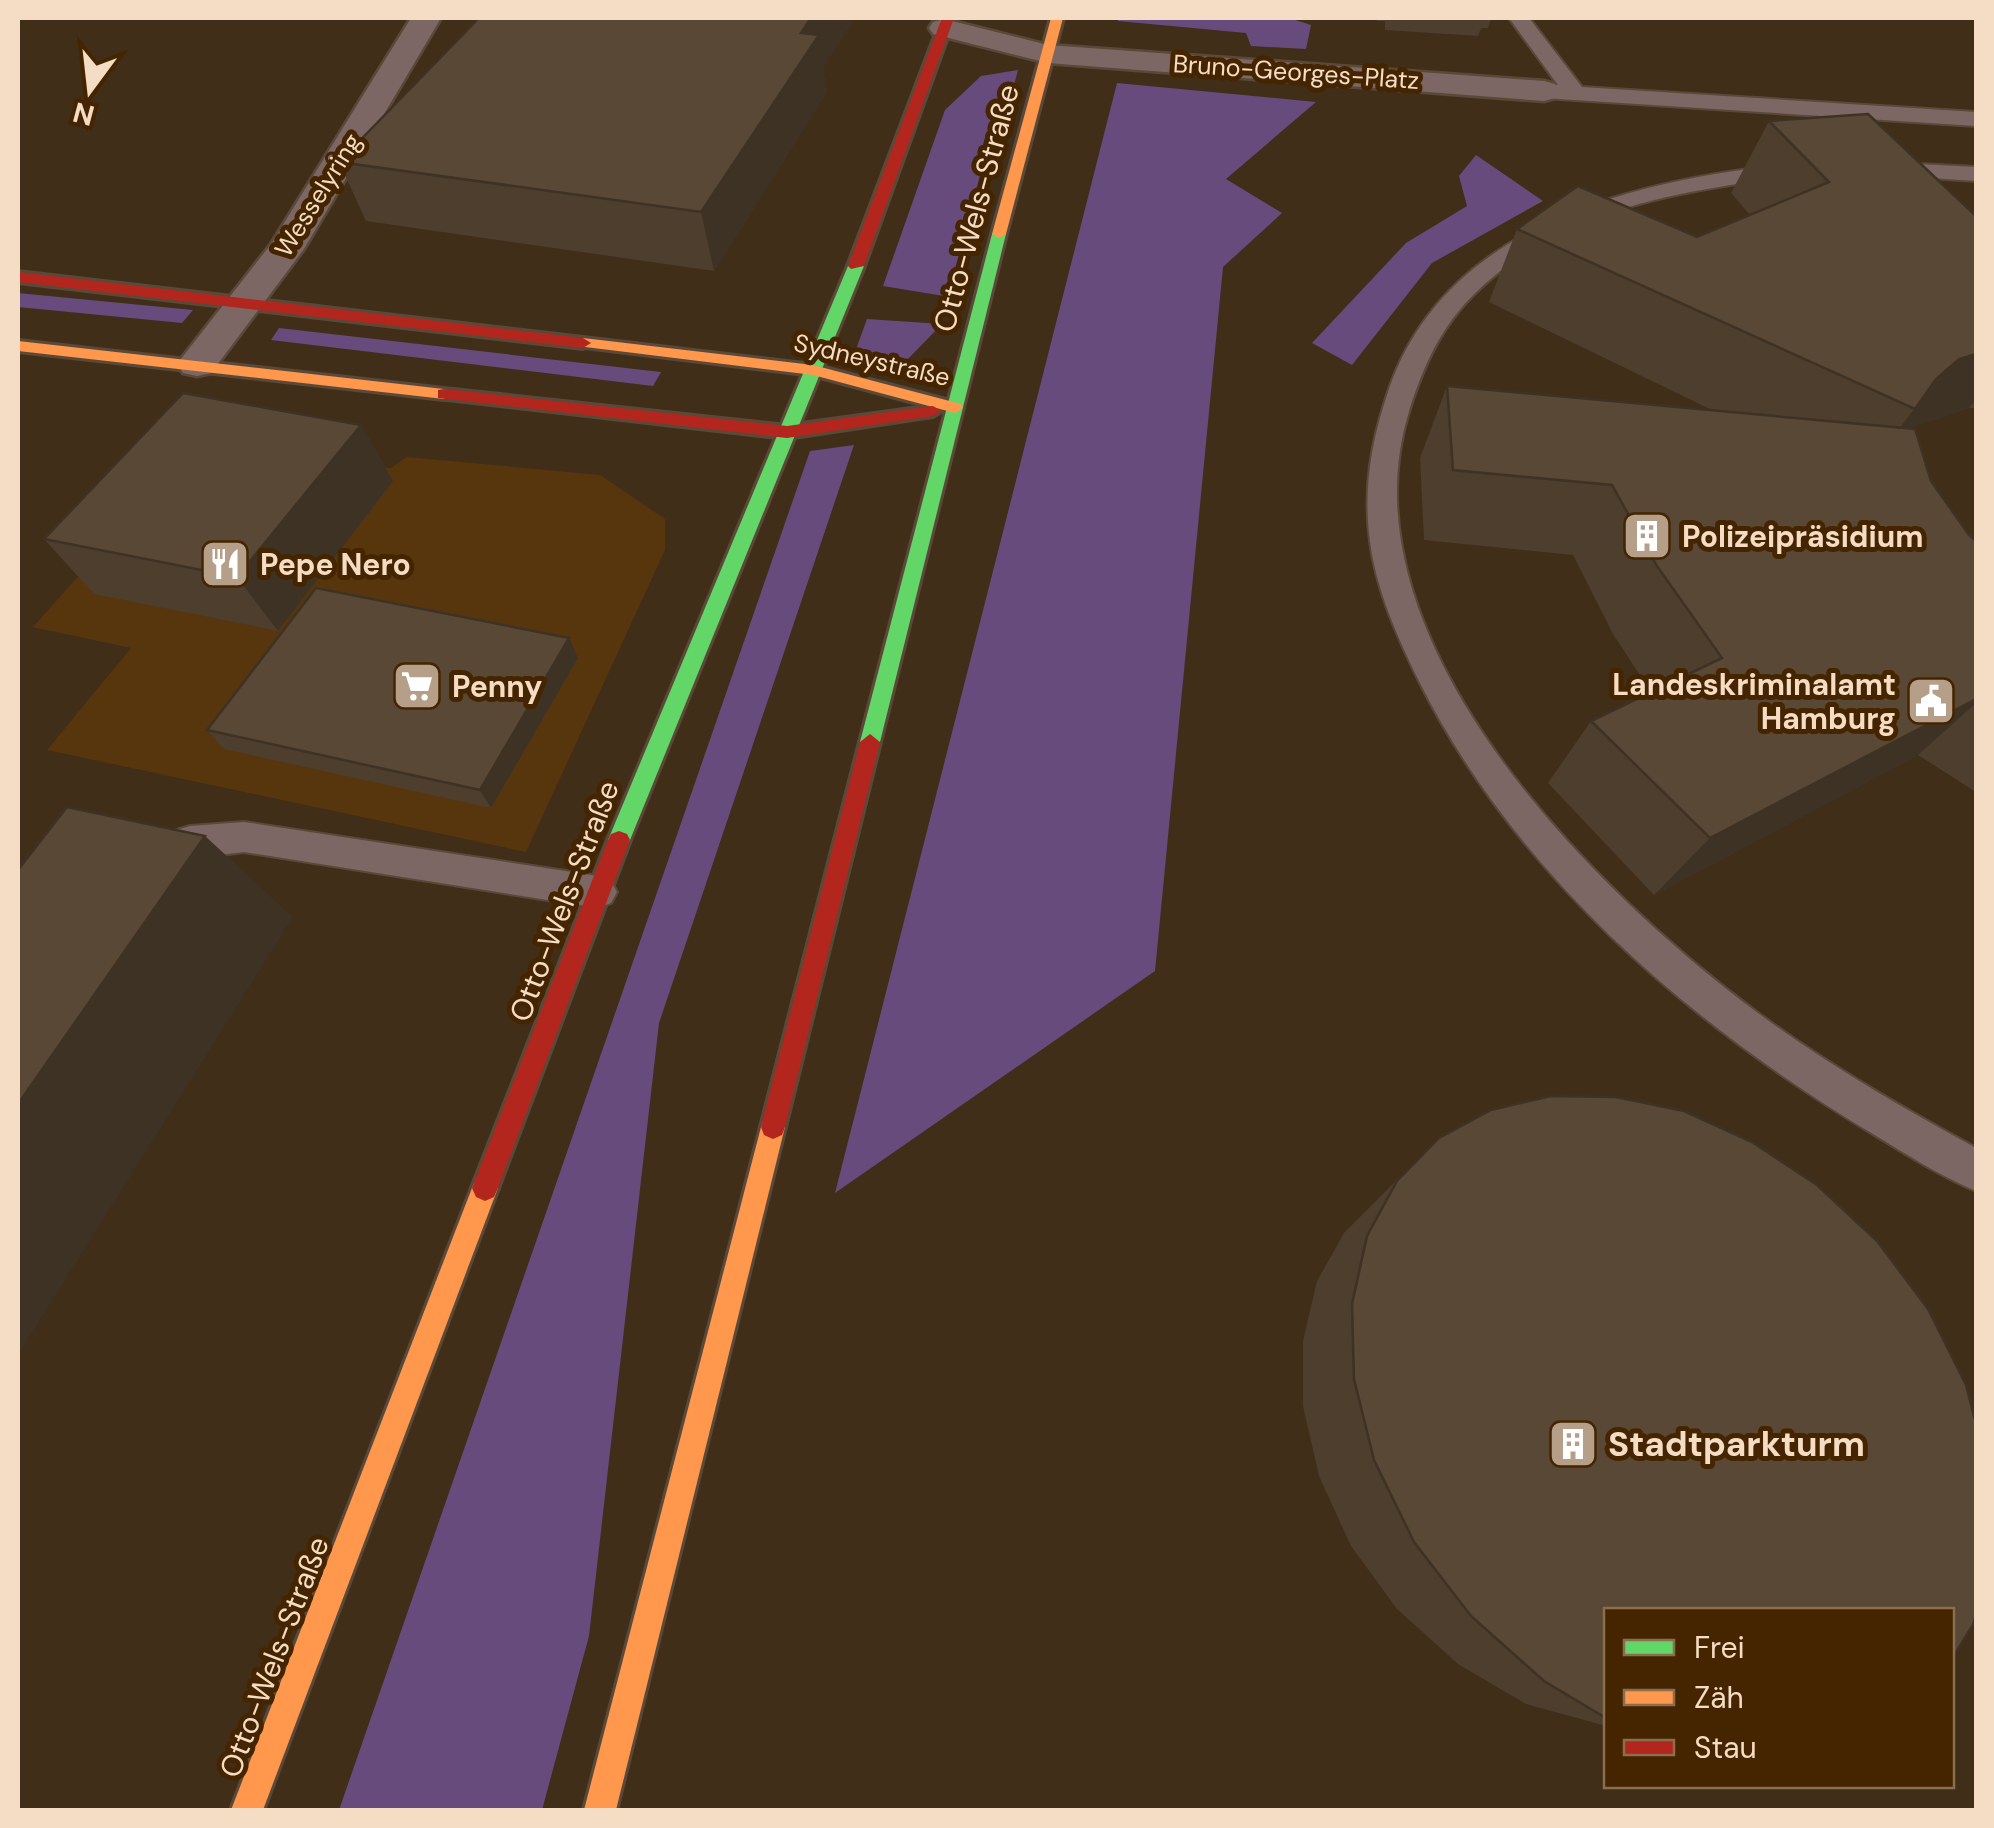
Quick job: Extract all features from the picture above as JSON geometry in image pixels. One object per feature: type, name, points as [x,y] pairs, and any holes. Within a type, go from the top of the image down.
[{"type":"main road","name":"Otto-Wels-Straße","points":[[600,1810],[1057,18]]},
{"type":"main road","name":"Otto-Wels-Straße","points":[[248,1810],[598,892],[813,370],[946,23]]},
{"type":"main road","name":"Sydneystraße","points":[[18,277],[813,370],[956,408]]},
{"type":"main road","name":"Sydneystraße","points":[[18,346],[787,432],[956,408]]},
{"type":"street","name":"Wesselyring","points":[[197,364],[286,249],[426,18]]},
{"type":"street","name":"Bruno-Georges-Platz","points":[[946,23],[1048,54]]},
{"type":"street","name":"Bruno-Georges-Platz","points":[[928,70],[1048,54],[1560,92]]},
{"type":"lane","points":[[1519,18],[1560,92],[1976,119]]},
{"type":"lane","points":[[1976,174],[1834,169],[1746,174],[1652,192],[1567,222],[1496,263],[1440,316],[1418,346],[1400,382],[1384,454],[1382,516],[1391,569],[1406,615],[1439,690],[1518,810],[1577,877],[1640,939],[1802,1067],[1976,1170]]},
{"type":"lane","points":[[121,866],[190,841],[244,837],[598,892]]},
{"type":"shaded area","points":[[1118,18],[1289,18],[1311,25],[1306,49],[1251,46],[1246,33]]},
{"type":"shaded area","points":[[1018,70],[956,298],[883,286],[945,110],[981,76]]},
{"type":"shaded area","points":[[1117,83],[1316,102],[1226,179],[1282,213],[1223,267],[1155,971],[835,1193]]},
{"type":"shaded area","points":[[1476,155],[1543,201],[1432,263],[1352,365],[1312,343],[1406,243],[1467,206],[1459,176]]},
{"type":"shaded area","points":[[18,293],[193,310],[182,323],[18,307]]},
{"type":"shaded area","points":[[867,319],[942,324],[907,360],[872,364],[854,355]]},
{"type":"shaded area","points":[[279,328],[661,372],[653,386],[271,340]]},
{"type":"shaded area","points":[[195,445],[391,468],[407,457],[600,475],[665,519],[665,550],[526,852],[47,750],[131,648],[33,627]]},
{"type":"shaded area","points":[[854,445],[659,1023],[589,1636],[542,1810],[339,1810],[810,451]]},
{"type":"building","points":[[479,18],[811,18],[801,33],[819,35],[701,212],[339,162]]},
{"type":"building","points":[[1868,114],[1976,216],[1976,354],[1959,359],[1936,379],[1915,409],[1517,229],[1578,186],[1697,237],[1829,182],[1769,121]]},
{"type":"building","points":[[1447,386],[1915,429],[1931,481],[1976,541],[1976,699],[1710,838],[1591,721],[1722,658],[1657,566],[1612,485],[1453,470]]},
{"type":"building","points":[[183,393],[361,425],[237,577],[44,539]]},
{"type":"building","name":"Penny","points":[[316,588],[569,638],[480,790],[207,730]]},
{"type":"building","points":[[67,807],[205,836],[18,1104],[18,870]]},
{"type":"building","name":"Stadtparkturm","points":[[1551,1096],[1616,1097],[1684,1111],[1752,1142],[1817,1185],[1877,1241],[1928,1309],[1966,1385],[1976,1424],[1976,1613],[1954,1656],[1954,1608],[1604,1608],[1604,1717],[1544,1681],[1471,1616],[1414,1542],[1374,1460],[1354,1379],[1352,1304],[1367,1236],[1397,1181],[1439,1138],[1491,1110]]},
{"type":"traffic: fast","points":[[870,742],[999,234]]},
{"type":"traffic: fast","points":[[619,840],[856,266]]},
{"type":"traffic: slow","points":[[999,234],[1057,18]]},
{"type":"traffic: slow","points":[[583,343],[813,370],[955,408]]},
{"type":"traffic: slow","points":[[18,346],[444,394]]},
{"type":"traffic: slow","points":[[600,1810],[773,1127]]},
{"type":"traffic: slow","points":[[247,1810],[485,1188]]},
{"type":"traffic: jam","points":[[856,266],[948,18]]},
{"type":"traffic: jam","points":[[18,277],[583,343]]},
{"type":"traffic: jam","points":[[444,394],[787,432],[933,411]]},
{"type":"traffic: jam","points":[[773,1127],[870,742]]},
{"type":"traffic: jam","points":[[485,1188],[619,840]]},
{"type":"place","name":"Polizeipräsidium","points":[[1647,536]]},
{"type":"place","name":"Pepe Nero","points":[[225,564]]},
{"type":"place","name":"Penny","points":[[417,686]]},
{"type":"place","name":"Landeskriminalamt Hamburg","points":[[1931,701]]},
{"type":"place","name":"Stadtparkturm","points":[[1573,1444]]}]
